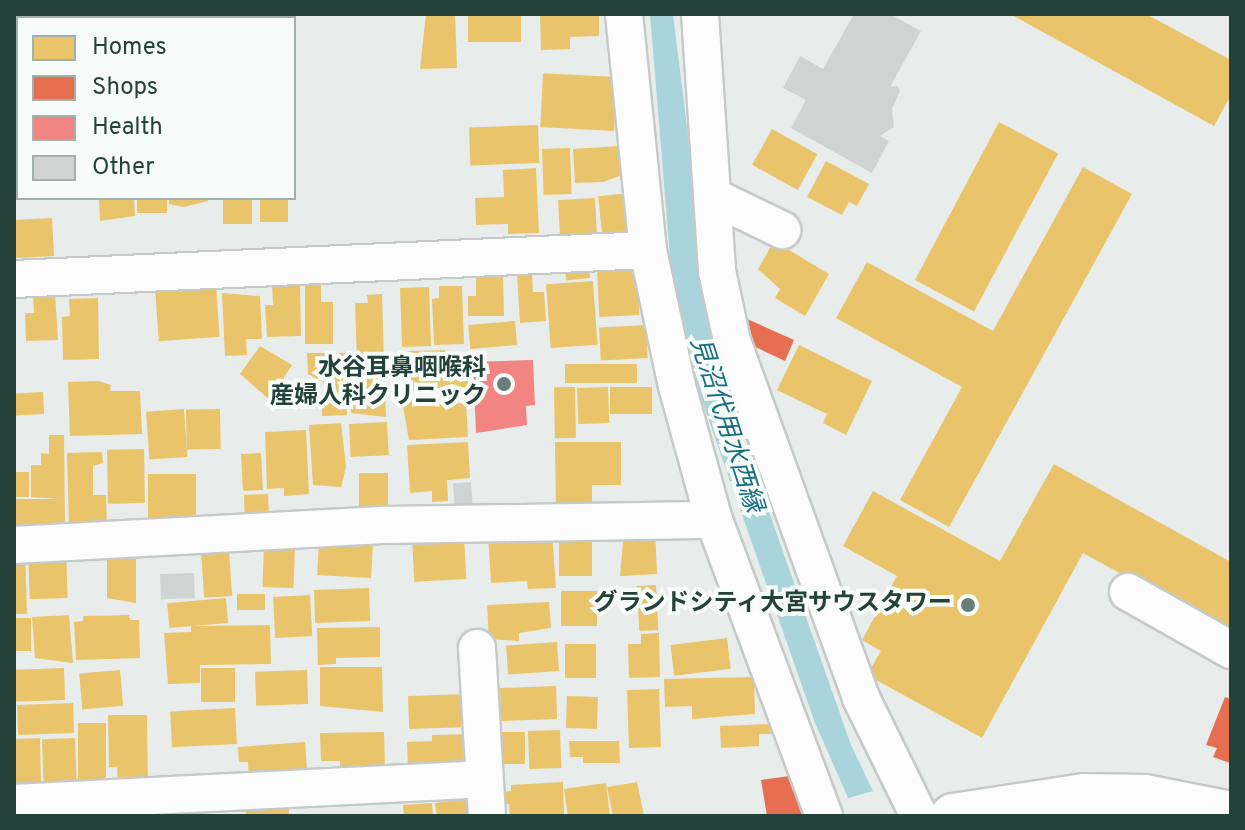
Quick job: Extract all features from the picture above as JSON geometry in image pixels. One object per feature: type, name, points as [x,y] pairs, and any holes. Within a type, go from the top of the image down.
[{"type":"main road","points":[[953,816],[1084,796],[1145,797],[1231,814]]},
{"type":"street","points":[[624,14],[648,250],[677,386],[714,520],[824,816]]},
{"type":"street","points":[[700,14],[717,271],[732,341],[861,698],[919,816]]},
{"type":"street","points":[[714,197],[782,230]]},
{"type":"street","points":[[14,279],[648,250]]},
{"type":"street","points":[[14,545],[386,525],[714,520]]},
{"type":"street","points":[[1128,592],[1231,650]]},
{"type":"street","points":[[477,648],[487,816]]},
{"type":"street","points":[[14,803],[483,779]]},
{"type":"water","name":"見沼代用水西縁","points":[[650,14],[673,14],[716,361],[851,745],[885,816],[856,816],[815,723],[699,392],[673,293]]},
{"type":"pier","points":[[877,790],[889,816],[852,816],[845,799]]},
{"type":"building: Homes","points":[[426,14],[455,14],[457,68],[420,69]]},
{"type":"building: Homes","points":[[468,14],[521,14],[521,42],[468,42]]},
{"type":"building: Homes","points":[[540,14],[599,14],[599,36],[570,37],[570,49],[541,50]]},
{"type":"building: Homes","points":[[1010,14],[1146,14],[1231,60],[1231,95],[1214,126]]},
{"type":"building: Homes","points":[[14,25],[16,25],[16,45],[14,65]]},
{"type":"building: Homes","points":[[14,67],[16,67],[16,97]]},
{"type":"building: Homes","points":[[543,73],[617,77],[614,131],[540,127]]},
{"type":"building: Homes","points":[[14,101],[16,101],[16,132]]},
{"type":"building: Homes","points":[[999,122],[1058,153],[974,312],[915,280]]},
{"type":"building: Homes","points":[[538,125],[539,163],[470,165],[469,127]]},
{"type":"building: Homes","points":[[772,129],[817,154],[798,190],[752,165]]},
{"type":"building: Homes","points":[[620,146],[622,175],[603,182],[575,183],[573,149]]},
{"type":"building: Homes","points":[[570,148],[572,194],[544,195],[542,149]]},
{"type":"building: Homes","points":[[826,161],[869,184],[857,206],[849,202],[842,215],[807,197]]},
{"type":"building: Homes","points":[[1083,167],[1132,194],[949,527],[900,500],[962,387],[836,318],[867,262],[993,331]]},
{"type":"building: Homes","points":[[536,168],[539,233],[508,234],[508,224],[476,225],[475,198],[504,197],[503,170]]},
{"type":"building: Homes","points":[[630,193],[634,230],[602,233],[598,196]]},
{"type":"building: Homes","points":[[595,198],[597,237],[560,239],[558,200]]},
{"type":"building: Homes","points":[[99,200],[134,200],[135,216],[100,221]]},
{"type":"building: Homes","points":[[137,200],[167,200],[167,213],[137,213]]},
{"type":"building: Homes","points":[[169,200],[208,200],[184,207],[169,204]]},
{"type":"building: Homes","points":[[223,200],[252,200],[252,224],[223,224]]},
{"type":"building: Homes","points":[[260,200],[288,200],[288,222],[260,222]]},
{"type":"building: Homes","points":[[52,218],[54,256],[16,258],[14,220]]},
{"type":"building: Homes","points":[[774,241],[829,274],[805,316],[775,298],[780,289],[758,269]]},
{"type":"building: Homes","points":[[589,268],[590,278],[566,280],[565,271]]},
{"type":"building: Homes","points":[[637,270],[639,315],[599,317],[597,272]]},
{"type":"building: Homes","points":[[532,272],[533,292],[544,292],[546,321],[520,323],[517,273]]},
{"type":"building: Homes","points":[[476,275],[503,275],[504,316],[468,316],[468,296],[476,296]]},
{"type":"building: Homes","points":[[272,280],[300,285],[301,336],[267,337],[265,305],[273,305]]},
{"type":"building: Homes","points":[[593,281],[597,345],[551,348],[546,284]]},
{"type":"building: Homes","points":[[305,282],[321,282],[321,302],[333,302],[333,344],[305,344]]},
{"type":"building: Homes","points":[[216,285],[220,337],[159,341],[155,289]]},
{"type":"building: Homes","points":[[439,286],[462,286],[464,344],[434,345],[432,299],[439,298]]},
{"type":"building: Homes","points":[[429,287],[431,346],[402,347],[400,288]]},
{"type":"building: Homes","points":[[222,293],[260,296],[262,339],[246,339],[247,355],[225,356]]},
{"type":"building: Homes","points":[[55,294],[58,340],[26,341],[25,313],[34,313],[33,295]]},
{"type":"building: Homes","points":[[382,294],[384,361],[357,362],[355,303],[368,303],[367,295]]},
{"type":"building: Homes","points":[[98,298],[99,359],[63,360],[62,317],[70,316],[69,299]]},
{"type":"building: Homes","points":[[515,321],[517,345],[470,349],[468,325]]},
{"type":"building: Homes","points":[[646,325],[648,358],[601,360],[599,327]]},
{"type":"building: Homes","points":[[799,345],[872,381],[846,435],[823,423],[827,414],[777,390]]},
{"type":"building: Homes","points":[[260,346],[292,365],[270,400],[240,374]]},
{"type":"building: Homes","points":[[450,350],[450,356],[467,355],[468,390],[408,391],[407,351]]},
{"type":"building: Homes","points":[[307,353],[345,353],[347,415],[322,416],[322,394],[332,394],[332,387],[308,374]]},
{"type":"building: Homes","points":[[565,364],[637,364],[637,383],[565,383]]},
{"type":"building: Homes","points":[[357,366],[384,366],[386,417],[351,413],[350,394],[358,393]]},
{"type":"building: Homes","points":[[98,381],[111,385],[110,391],[140,391],[142,434],[70,436],[68,382]]},
{"type":"building: Homes","points":[[554,387],[575,387],[576,438],[555,438]]},
{"type":"building: Homes","points":[[608,387],[609,423],[578,424],[577,388]]},
{"type":"building: Homes","points":[[610,387],[652,387],[652,414],[610,414]]},
{"type":"building: Homes","points":[[43,392],[44,414],[15,415],[14,394]]},
{"type":"building: Homes","points":[[448,399],[448,404],[466,403],[468,437],[409,440],[402,401]]},
{"type":"building: Homes","points":[[184,409],[187,457],[149,460],[146,412]]},
{"type":"building: Homes","points":[[220,409],[221,449],[187,450],[186,410]]},
{"type":"building: Homes","points":[[387,422],[389,455],[351,457],[349,424]]},
{"type":"building: Homes","points":[[341,423],[346,467],[341,487],[313,485],[309,425]]},
{"type":"building: Homes","points":[[306,430],[309,494],[284,496],[284,488],[267,489],[265,432]]},
{"type":"building: Homes","points":[[49,435],[64,435],[65,528],[14,529],[14,499],[59,499],[31,497],[31,465],[41,465],[41,453],[49,454]]},
{"type":"building: Homes","points":[[468,442],[470,478],[447,480],[448,501],[432,502],[432,491],[410,493],[407,445]]},
{"type":"building: Homes","points":[[555,442],[621,442],[621,485],[592,485],[592,511],[556,510]]},
{"type":"building: Homes","points":[[144,449],[145,503],[108,504],[107,450]]},
{"type":"building: Homes","points":[[102,452],[103,463],[93,466],[93,495],[106,495],[107,527],[69,527],[67,453]]},
{"type":"building: Homes","points":[[261,453],[263,490],[243,491],[241,454]]},
{"type":"building: Homes","name":"グランドシティ大宮サウスタワー","points":[[1054,464],[1231,562],[1231,634],[1083,553],[982,738],[867,675],[881,651],[862,640],[897,576],[843,546],[873,491],[1000,561]]},
{"type":"building: Homes","points":[[14,472],[29,472],[29,497],[14,497]]},
{"type":"building: Homes","points":[[359,473],[388,473],[388,511],[359,511]]},
{"type":"building: Homes","points":[[148,474],[196,474],[196,525],[148,525]]},
{"type":"building: Homes","points":[[268,494],[269,521],[245,522],[244,495]]},
{"type":"building: Homes","points":[[655,529],[657,574],[620,576],[624,531]]},
{"type":"building: Homes","points":[[552,532],[556,588],[528,589],[527,581],[491,583],[488,536]]},
{"type":"building: Homes","points":[[464,536],[466,579],[414,582],[412,539]]},
{"type":"building: Homes","points":[[319,539],[373,542],[371,578],[317,575]]},
{"type":"building: Homes","points":[[559,539],[592,539],[592,576],[559,576]]},
{"type":"building: Homes","points":[[264,544],[295,545],[293,588],[262,587]]},
{"type":"building: Homes","points":[[66,550],[68,598],[30,599],[28,551]]},
{"type":"building: Homes","points":[[107,551],[136,555],[136,603],[107,598]]},
{"type":"building: Homes","points":[[229,551],[232,596],[204,598],[201,553]]},
{"type":"building: Homes","points":[[25,552],[27,614],[14,614],[14,553]]},
{"type":"building: Homes","points":[[656,585],[658,630],[639,631],[637,586]]},
{"type":"building: Homes","points":[[369,588],[370,621],[315,623],[314,590]]},
{"type":"building: Homes","points":[[561,591],[597,591],[597,626],[561,626]]},
{"type":"building: Homes","points":[[237,594],[265,594],[265,610],[237,610]]},
{"type":"building: Homes","points":[[310,595],[312,636],[275,638],[273,597]]},
{"type":"building: Homes","points":[[226,598],[228,623],[169,628],[167,603]]},
{"type":"building: Homes","points":[[549,602],[551,628],[519,633],[519,641],[489,639],[487,605]]},
{"type":"building: Homes","points":[[69,615],[73,663],[35,658],[32,617]]},
{"type":"building: Homes","points":[[129,615],[130,620],[139,620],[140,658],[76,660],[74,622],[83,621],[83,616]]},
{"type":"building: Homes","points":[[14,618],[31,618],[31,651],[14,651]]},
{"type":"building: Homes","points":[[270,625],[271,664],[200,665],[200,683],[168,684],[164,633],[191,632],[191,626]]},
{"type":"building: Homes","points":[[380,627],[380,657],[336,658],[336,664],[318,665],[317,628]]},
{"type":"building: Homes","points":[[659,633],[660,677],[629,678],[628,644],[641,644],[641,634]]},
{"type":"building: Homes","points":[[727,638],[731,669],[674,676],[670,645]]},
{"type":"building: Homes","points":[[557,642],[559,671],[508,674],[506,646]]},
{"type":"building: Homes","points":[[565,644],[596,644],[596,678],[565,678]]},
{"type":"building: Homes","points":[[320,667],[382,667],[383,712],[320,706]]},
{"type":"building: Homes","points":[[64,668],[65,700],[15,702],[14,670]]},
{"type":"building: Homes","points":[[201,668],[235,668],[235,702],[201,702]]},
{"type":"building: Homes","points":[[120,670],[123,706],[82,709],[79,674]]},
{"type":"building: Homes","points":[[307,670],[308,704],[256,706],[255,672]]},
{"type":"building: Homes","points":[[754,677],[755,714],[692,719],[692,706],[665,707],[664,679]]},
{"type":"building: Homes","points":[[556,686],[557,719],[501,721],[500,688]]},
{"type":"building: Homes","points":[[659,689],[661,747],[629,748],[627,690]]},
{"type":"building: Homes","points":[[468,694],[469,727],[409,729],[408,696]]},
{"type":"building: Homes","points":[[567,696],[598,697],[597,729],[566,728]]},
{"type":"building: Homes","points":[[73,703],[74,733],[18,735],[17,705]]},
{"type":"building: Homes","points":[[235,708],[237,744],[172,747],[170,711]]},
{"type":"building: Homes","points":[[108,715],[147,715],[148,790],[118,790],[117,767],[109,767]]},
{"type":"building: Homes","points":[[78,723],[106,723],[106,781],[78,781]]},
{"type":"building: Homes","points":[[771,724],[772,734],[759,734],[759,746],[721,748],[720,726]]},
{"type":"building: Homes","points":[[560,730],[561,768],[529,769],[528,731]]},
{"type":"building: Homes","points":[[384,732],[385,769],[340,770],[340,761],[321,761],[320,733]]},
{"type":"building: Homes","points":[[491,732],[525,732],[525,764],[491,764]]},
{"type":"building: Homes","points":[[471,734],[472,773],[408,770],[407,742],[432,741],[432,735]]},
{"type":"building: Homes","points":[[40,738],[41,782],[31,783],[31,790],[14,795],[14,739]]},
{"type":"building: Homes","points":[[75,738],[77,787],[44,788],[42,739]]},
{"type":"building: Homes","points":[[569,741],[619,741],[620,763],[583,763],[583,757],[570,757]]},
{"type":"building: Homes","points":[[305,742],[307,769],[299,769],[300,777],[249,780],[248,762],[239,762],[238,747]]},
{"type":"building: Homes","points":[[563,782],[564,816],[510,816],[509,804],[504,804],[503,792],[511,791],[511,785]]},
{"type":"building: Homes","points":[[637,782],[644,816],[613,816],[607,787]]},
{"type":"building: Homes","points":[[606,783],[610,816],[568,816],[564,789]]},
{"type":"building: Homes","points":[[467,799],[469,816],[437,816],[435,803]]},
{"type":"building: Homes","points":[[432,803],[433,816],[404,816],[403,805]]},
{"type":"building: Homes","points":[[289,805],[289,816],[246,816],[246,808]]},
{"type":"building: Shops","points":[[745,318],[794,340],[785,361],[749,344]]},
{"type":"building: Shops","points":[[1225,697],[1231,699],[1230,763],[1213,757],[1217,748],[1206,745]]},
{"type":"building: Shops","points":[[797,775],[804,816],[767,816],[761,780]]},
{"type":"building: Health","name":"水谷耳鼻咽喉科 産婦人科クリニック","points":[[533,360],[535,405],[526,406],[527,425],[476,433],[473,362]]},
{"type":"building: Other","points":[[854,14],[890,14],[921,31],[890,87],[897,86],[900,91],[892,109],[894,127],[880,136],[889,141],[872,173],[791,128],[806,100],[783,88],[800,56],[823,69]]},
{"type":"building: Other","points":[[471,482],[473,513],[455,514],[453,483]]},
{"type":"building: Other","points":[[194,573],[195,598],[161,599],[160,574]]},
{"type":"place","name":"水谷耳鼻咽喉科 産婦人科クリニック","points":[[504,384]]},
{"type":"place","name":"グランドシティ大宮サウスタワー","points":[[968,605]]}]
